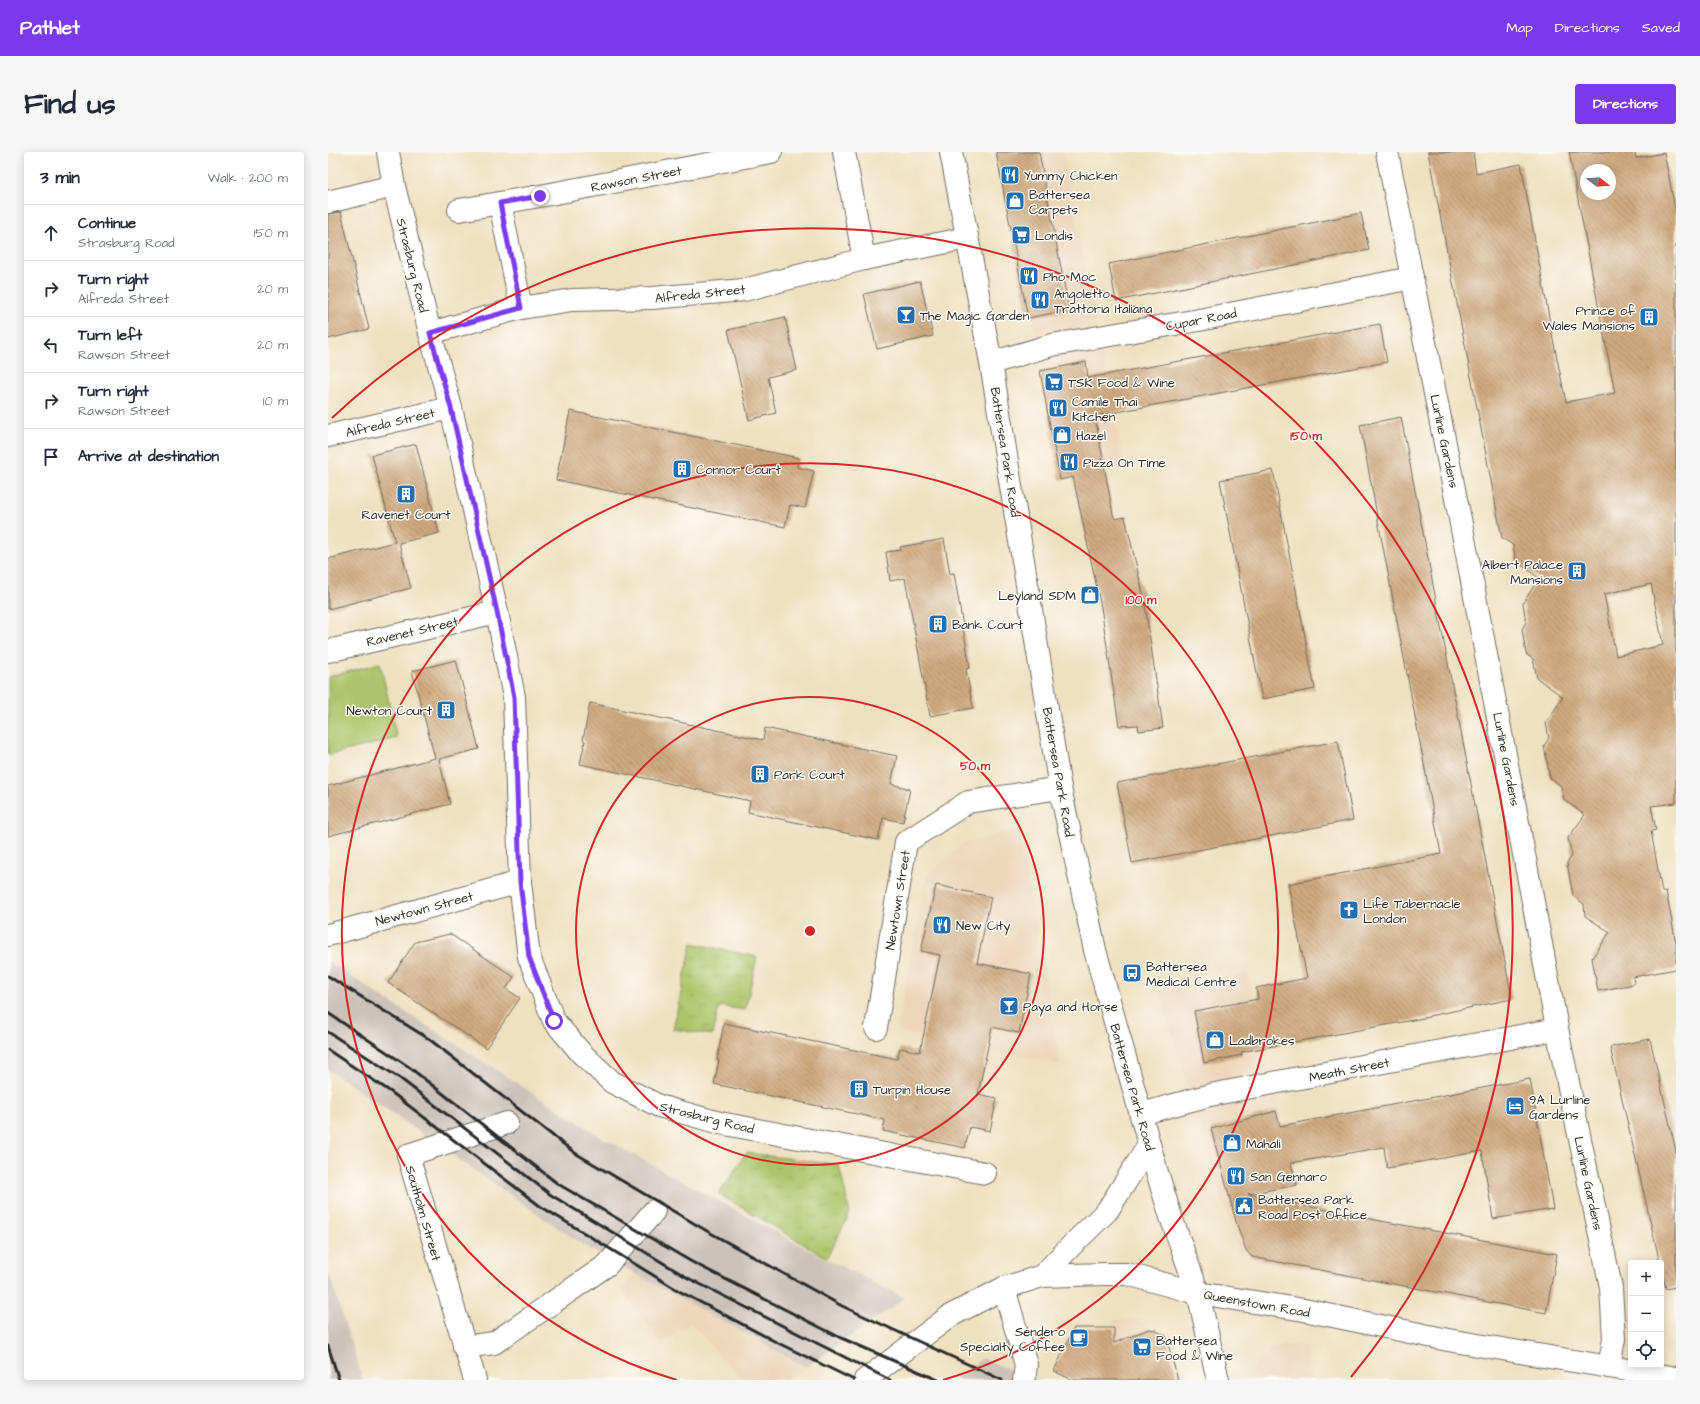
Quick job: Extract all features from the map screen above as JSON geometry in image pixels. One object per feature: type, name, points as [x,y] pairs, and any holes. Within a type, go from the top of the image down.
[{"type":"main road","name":"Strasburg Road","points":[[388,152],[394,186],[430,333],[451,408],[497,612],[514,697],[520,882],[529,957],[554,1021],[582,1054],[612,1082],[659,1106],[720,1123],[985,1173]]},
{"type":"main road","name":"Rawson Street","points":[[459,210],[771,152]]},
{"type":"main road","points":[[844,152],[864,259]]},
{"type":"main road","name":"Battersea Park Road","points":[[951,152],[991,363],[1060,788],[1095,950],[1149,1145],[1171,1218],[1198,1293],[1218,1380]]},
{"type":"main road","name":"Lurline Gardens","points":[[1387,152],[1466,544],[1557,1029],[1611,1287],[1614,1339],[1609,1368]]},
{"type":"main road","points":[[328,202],[394,186]]},
{"type":"main road","points":[[500,203],[521,308]]},
{"type":"main road","name":"Alfreda Street","points":[[430,333],[521,308],[572,300],[652,298],[744,290],[864,259],[967,238]]},
{"type":"main road","name":"Cupar Road","points":[[991,363],[1052,346],[1199,320],[1412,278]]},
{"type":"main road","name":"Alfreda Street","points":[[328,436],[451,408]]},
{"type":"main road","name":"Ravenet Street","points":[[328,651],[497,612]]},
{"type":"main road","name":"Newtown Street","points":[[876,1028],[906,842],[968,802],[1060,788]]},
{"type":"main road","name":"Newtown Street","points":[[328,935],[520,882]]},
{"type":"main road","name":"Meath Street","points":[[1141,1114],[1210,1095],[1557,1029]]},
{"type":"main road","name":"Southolm Street","points":[[475,1380],[408,1155],[507,1123]]},
{"type":"main road","points":[[1042,1276],[1107,1211],[1149,1145]]},
{"type":"main road","points":[[464,1347],[494,1343],[607,1265],[654,1211]]},
{"type":"main road","name":"Queenstown Road","points":[[865,1380],[950,1316],[1004,1288],[1042,1276],[1127,1274],[1198,1293],[1304,1310],[1448,1340],[1676,1378]]},
{"type":"main road","points":[[1004,1288],[1026,1365],[1024,1380]]},
{"type":"shaded area","points":[[999,152],[1063,152],[1124,465],[1065,477]]},
{"type":"shaded area","points":[[1019,828],[1060,1064],[897,1031],[927,875],[964,843]]},
{"type":"shaded area","points":[[328,961],[603,1138],[809,1250],[905,1298],[806,1367],[583,1245],[328,1069]]},
{"type":"shaded area","points":[[1248,973],[1265,1057],[1280,1111],[1308,1271],[1255,1261],[1238,1253],[1159,990]]},
{"type":"shaded area","points":[[328,1271],[363,1380],[328,1380]]},
{"type":"shaded area","points":[[636,1274],[806,1367],[787,1380],[742,1380],[691,1323],[661,1343],[621,1289]]},
{"type":"shaded area","points":[[1135,1319],[1166,1335],[1178,1380],[1115,1380],[1113,1320]]},
{"type":"shaded area","points":[[1306,1344],[1310,1380],[1249,1380],[1248,1376],[1271,1347]]},
{"type":"shaded area","points":[[982,1358],[1036,1380],[954,1380]]},
{"type":"green space","points":[[380,663],[397,738],[328,755],[328,677]]},
{"type":"green space","points":[[692,943],[757,957],[745,1010],[719,1006],[713,1035],[673,1029]]},
{"type":"green space","points":[[746,1153],[839,1165],[850,1213],[827,1258],[719,1194]]},
{"type":"building","points":[[996,152],[1039,152],[1069,310],[1028,318]]},
{"type":"building","points":[[1428,152],[1473,152],[1476,173],[1521,164],[1566,402],[1615,393],[1569,152],[1635,152],[1636,158],[1664,153],[1676,213],[1676,803],[1651,806],[1656,830],[1651,831],[1662,892],[1666,891],[1676,943],[1676,969],[1633,977],[1634,984],[1598,991],[1592,958],[1610,932],[1585,916],[1584,904],[1573,896],[1567,863],[1572,856],[1568,838],[1585,815],[1564,800],[1561,786],[1550,778],[1544,746],[1549,738],[1546,723],[1563,697],[1537,678],[1533,659],[1526,654],[1522,629],[1526,622],[1523,603],[1539,578],[1516,561],[1513,545],[1502,538]],"holes":[[[1651,584],[1663,645],[1616,656],[1604,594]]]},
{"type":"building","points":[[341,212],[369,329],[328,339],[328,214]]},
{"type":"building","points":[[1361,213],[1369,250],[1116,301],[1109,264]]},
{"type":"building","points":[[920,281],[933,336],[877,349],[864,294]]},
{"type":"building","points":[[785,317],[797,370],[768,377],[776,413],[749,420],[728,330]]},
{"type":"building","points":[[1380,324],[1387,362],[1095,416],[1113,514],[1115,519],[1125,517],[1144,598],[1163,728],[1139,731],[1138,725],[1119,726],[1101,607],[1073,477],[1060,480],[1040,371],[1086,362],[1088,378]]},
{"type":"building","name":"Connor Court","points":[[570,411],[799,458],[797,467],[814,471],[805,508],[790,505],[785,527],[556,480]]},
{"type":"building","points":[[1401,417],[1512,999],[1429,1017],[1241,1052],[1242,1055],[1204,1063],[1194,1011],[1258,999],[1256,988],[1307,978],[1288,884],[1441,854],[1360,425]]},
{"type":"building","name":"Ravenet Court","points":[[416,444],[439,533],[399,543],[411,588],[328,609],[328,559],[395,542],[372,455]]},
{"type":"building","points":[[1273,470],[1315,689],[1262,699],[1220,480]]},
{"type":"building","name":"Bank Court","points":[[944,539],[950,574],[954,573],[970,668],[966,669],[973,708],[930,716],[905,578],[890,581],[886,552],[901,550],[900,547]]},
{"type":"building","name":"Newton Court","points":[[456,660],[479,749],[439,759],[450,804],[328,836],[328,786],[435,758],[412,671]]},
{"type":"building","name":"Park Court","points":[[590,703],[763,740],[765,728],[897,756],[891,784],[910,789],[903,822],[883,818],[878,840],[748,812],[750,801],[580,764],[585,741],[583,740]]},
{"type":"building","points":[[1338,741],[1353,820],[1132,863],[1117,783]]},
{"type":"building","name":"Turpin House","points":[[936,885],[991,897],[977,963],[1031,974],[1019,1033],[992,1027],[978,1094],[997,1098],[990,1131],[970,1127],[965,1148],[883,1131],[885,1120],[714,1084],[724,1023],[897,1059],[900,1048],[920,1052],[940,955],[921,951]]},
{"type":"building","points":[[450,934],[514,977],[506,989],[520,998],[486,1048],[388,983],[415,942]]},
{"type":"building","points":[[1650,1039],[1676,1151],[1676,1287],[1666,1289],[1664,1280],[1664,1260],[1659,1260],[1610,1047]]},
{"type":"building","points":[[1530,1079],[1553,1209],[1493,1219],[1482,1151],[1387,1168],[1384,1147],[1291,1163],[1297,1185],[1248,1194],[1557,1254],[1546,1313],[1252,1257],[1246,1250],[1237,1225],[1211,1129],[1276,1111],[1280,1126]]},
{"type":"building","points":[[1074,1328],[1114,1328],[1114,1343],[1149,1329],[1155,1330],[1166,1336],[1178,1380],[1072,1380],[1054,1371]]},
{"type":"railway","points":[[328,976],[429,1039],[575,1153],[707,1231],[842,1306],[1002,1380]]},
{"type":"railway","points":[[328,1013],[409,1067],[558,1184],[692,1262],[839,1337],[938,1380]]},
{"type":"railway","points":[[328,1032],[401,1079],[551,1195],[688,1278],[890,1380]]},
{"type":"railway","points":[[328,1050],[391,1092],[540,1206],[679,1291],[776,1342],[854,1380]]},
{"type":"railway","points":[[328,1346],[339,1380]]},
{"type":"place","name":"Yummy Chicken","points":[[1010,175]]},
{"type":"place","name":"Battersea Carpets","points":[[1015,201]]},
{"type":"place","name":"Londis","points":[[1021,235]]},
{"type":"place","name":"Pho Moc","points":[[1029,276]]},
{"type":"place","name":"Angoletto Trattoria Italiana","points":[[1040,300]]},
{"type":"place","name":"The Magic Garden","points":[[906,315]]},
{"type":"place","name":"Prince of Wales Mansions","points":[[1649,317]]},
{"type":"place","name":"TSK Food & Wine","points":[[1054,382]]},
{"type":"place","name":"Camile Thai Kitchen","points":[[1058,408]]},
{"type":"place","name":"Hazel","points":[[1062,435]]},
{"type":"place","name":"Pizza On Time","points":[[1069,462]]},
{"type":"place","name":"Connor Court","points":[[682,469]]},
{"type":"place","name":"Ravenet Court","points":[[406,494]]},
{"type":"place","name":"Albert Palace Mansions","points":[[1577,571]]},
{"type":"place","name":"Leyland SDM","points":[[1090,595]]},
{"type":"place","name":"Bank Court","points":[[938,624]]},
{"type":"place","name":"Newton Court","points":[[446,710]]},
{"type":"place","name":"Park Court","points":[[760,774]]},
{"type":"place","name":"Life Tabernacle London","points":[[1349,910]]},
{"type":"place","name":"New City","points":[[942,925]]},
{"type":"place","name":"Battersea Medical Centre","points":[[1132,973]]},
{"type":"place","name":"Paya and Horse","points":[[1009,1006]]},
{"type":"place","name":"Ladbrokes","points":[[1215,1040]]},
{"type":"place","name":"Turpin House","points":[[859,1089]]},
{"type":"place","name":"9A Lurline Gardens","points":[[1515,1106]]},
{"type":"place","name":"Mahali","points":[[1232,1143]]},
{"type":"place","name":"San Gennaro","points":[[1236,1176]]},
{"type":"place","name":"Battersea Park Road Post Office","points":[[1244,1206]]},
{"type":"place","name":"Sendero Specialty Coffee","points":[[1079,1338]]},
{"type":"place","name":"Battersea Food & Wine","points":[[1142,1347]]},
{"type":"route","points":[[540,196],[500,203],[521,308],[430,333],[451,408],[497,612],[514,697],[520,882],[529,957],[554,1021]]}]
